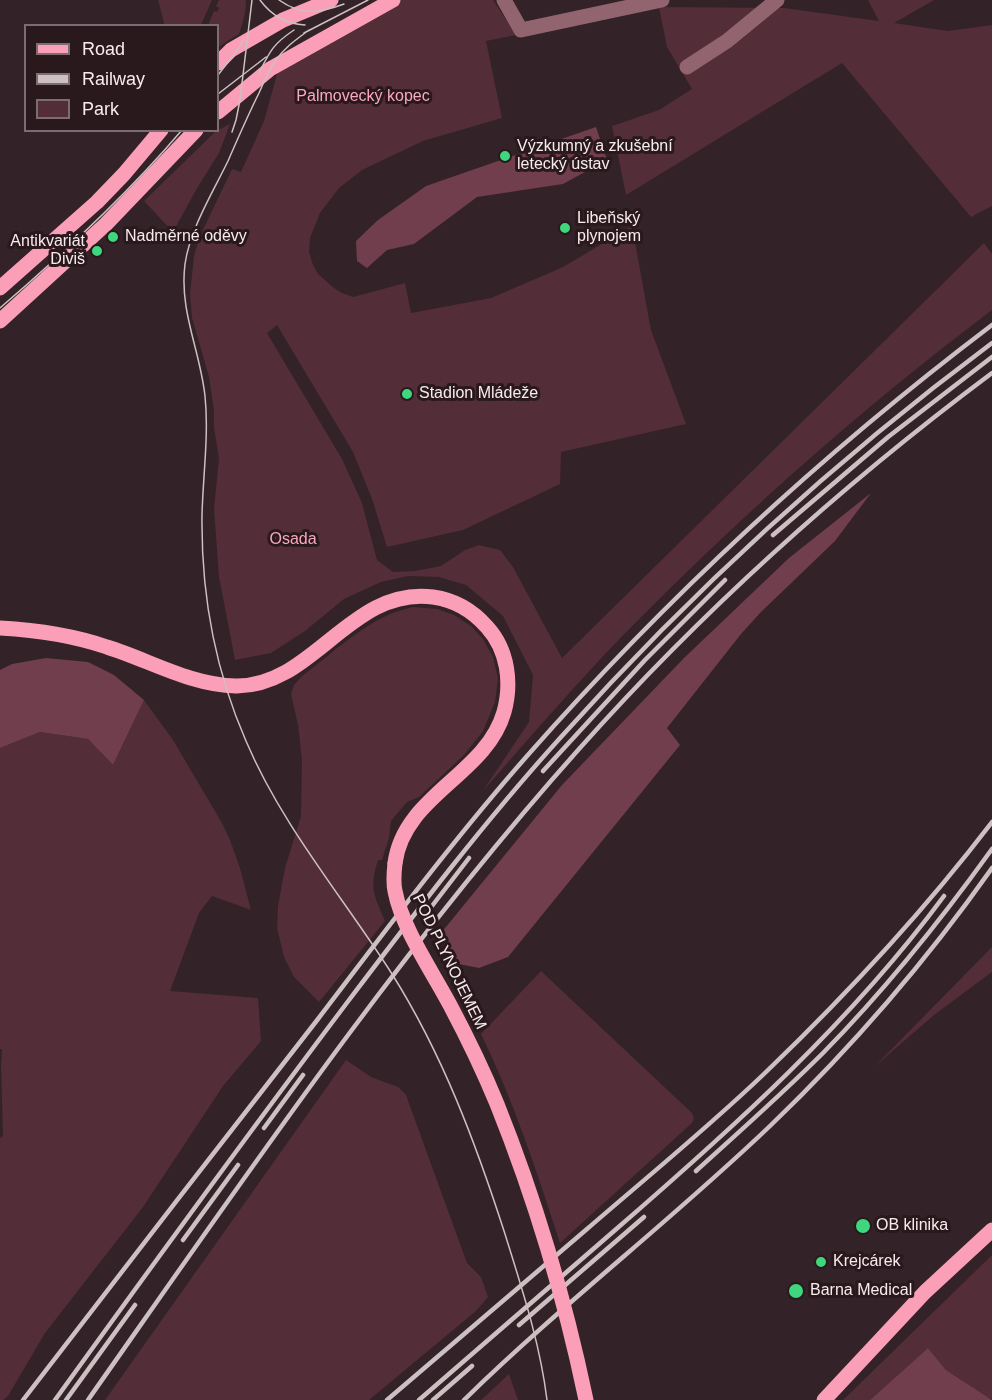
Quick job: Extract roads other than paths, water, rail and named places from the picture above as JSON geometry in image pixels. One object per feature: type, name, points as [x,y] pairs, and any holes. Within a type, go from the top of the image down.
[{"type":"main road","points":[[219,62],[231,50],[283,20],[331,0]]},
{"type":"main road","points":[[219,111],[270,69],[393,0]]},
{"type":"main road","points":[[0,288],[103,196],[159,132]]},
{"type":"main road","points":[[0,321],[106,224],[194,132]]},
{"type":"main road","name":"POD PLYNOJEMEM","points":[[0,628],[66,635],[107,646],[192,679],[212,684],[240,686],[266,680],[290,669],[360,616],[388,602],[407,597],[427,596],[449,600],[466,609],[496,638],[508,676],[504,711],[496,730],[485,746],[422,808],[411,822],[399,845],[395,863],[395,888],[415,942],[480,1065],[518,1159],[560,1293],[586,1400]]},
{"type":"main road","points":[[824,1400],[926,1293],[992,1230]]},
{"type":"street","points":[[504,0],[521,30],[662,0]]},
{"type":"street","points":[[687,68],[727,41],[777,0]]},
{"type":"tram line","points":[[232,132],[240,100],[252,0]]},
{"type":"tram line","points":[[260,0],[280,18],[305,25]]},
{"type":"tram line","points":[[279,0],[303,11],[319,11],[344,4]]},
{"type":"tram line","points":[[304,33],[368,0]]},
{"type":"tram line","points":[[259,73],[273,48],[294,30]]},
{"type":"tram line","points":[[309,30],[283,51],[269,72],[197,224],[185,264],[187,314],[205,396],[202,544],[207,602],[226,687],[246,741],[261,772],[295,832],[392,974],[443,1068],[482,1167],[518,1275],[535,1337],[547,1400]]},
{"type":"tram line","points":[[219,74],[244,39]]},
{"type":"tram line","points":[[219,93],[266,57]]},
{"type":"tram line","points":[[0,308],[94,223],[180,132]]},
{"type":"railway","points":[[23,1400],[420,886],[527,756],[580,697],[691,584],[749,529],[868,424],[992,325]]},
{"type":"railway","points":[[55,1400],[346,1004],[451,868],[532,769],[610,683],[766,529],[877,434],[992,343]]},
{"type":"railway","points":[[773,535],[888,437],[992,357]]},
{"type":"railway","points":[[88,1400],[264,1150],[385,986],[512,826],[579,749],[675,647],[776,551],[882,459],[992,373]]},
{"type":"railway","points":[[543,771],[645,660],[725,580]]},
{"type":"railway","points":[[387,1400],[678,1151],[767,1071],[884,951],[940,887],[992,822]]},
{"type":"railway","points":[[696,1171],[792,1083],[846,1029],[912,954],[992,849]]},
{"type":"railway","points":[[432,906],[469,858]]},
{"type":"railway","points":[[464,1400],[539,1330],[695,1195],[771,1125],[831,1065],[915,969],[992,868]]},
{"type":"railway","points":[[419,1400],[746,1113],[830,1031],[908,943],[944,896]]},
{"type":"railway","points":[[264,1128],[303,1075]]},
{"type":"railway","points":[[183,1240],[238,1165]]},
{"type":"railway","points":[[519,1325],[644,1217]]},
{"type":"railway","points":[[66,1400],[135,1305]]},
{"type":"railway","points":[[433,1400],[472,1366]]},
{"type":"place","name":"Výzkumný a zkušební letecký ústav","points":[[505,156]]},
{"type":"place","name":"Libeňský plynojem","points":[[565,228]]},
{"type":"place","name":"Nadměrné oděvy","points":[[113,237]]},
{"type":"place","name":"Antikvariát Diviš","points":[[97,251]]},
{"type":"place","name":"Stadion Mládeže","points":[[407,394]]},
{"type":"place","name":"OB klinika","points":[[863,1226]]},
{"type":"place","name":"Krejcárek","points":[[821,1262]]},
{"type":"place","name":"Barna Medical","points":[[796,1291]]},
{"type":"park label","name":"Palmovecký kopec","points":[[363,97]]},
{"type":"park label","name":"Osada","points":[[293,540]]}]
